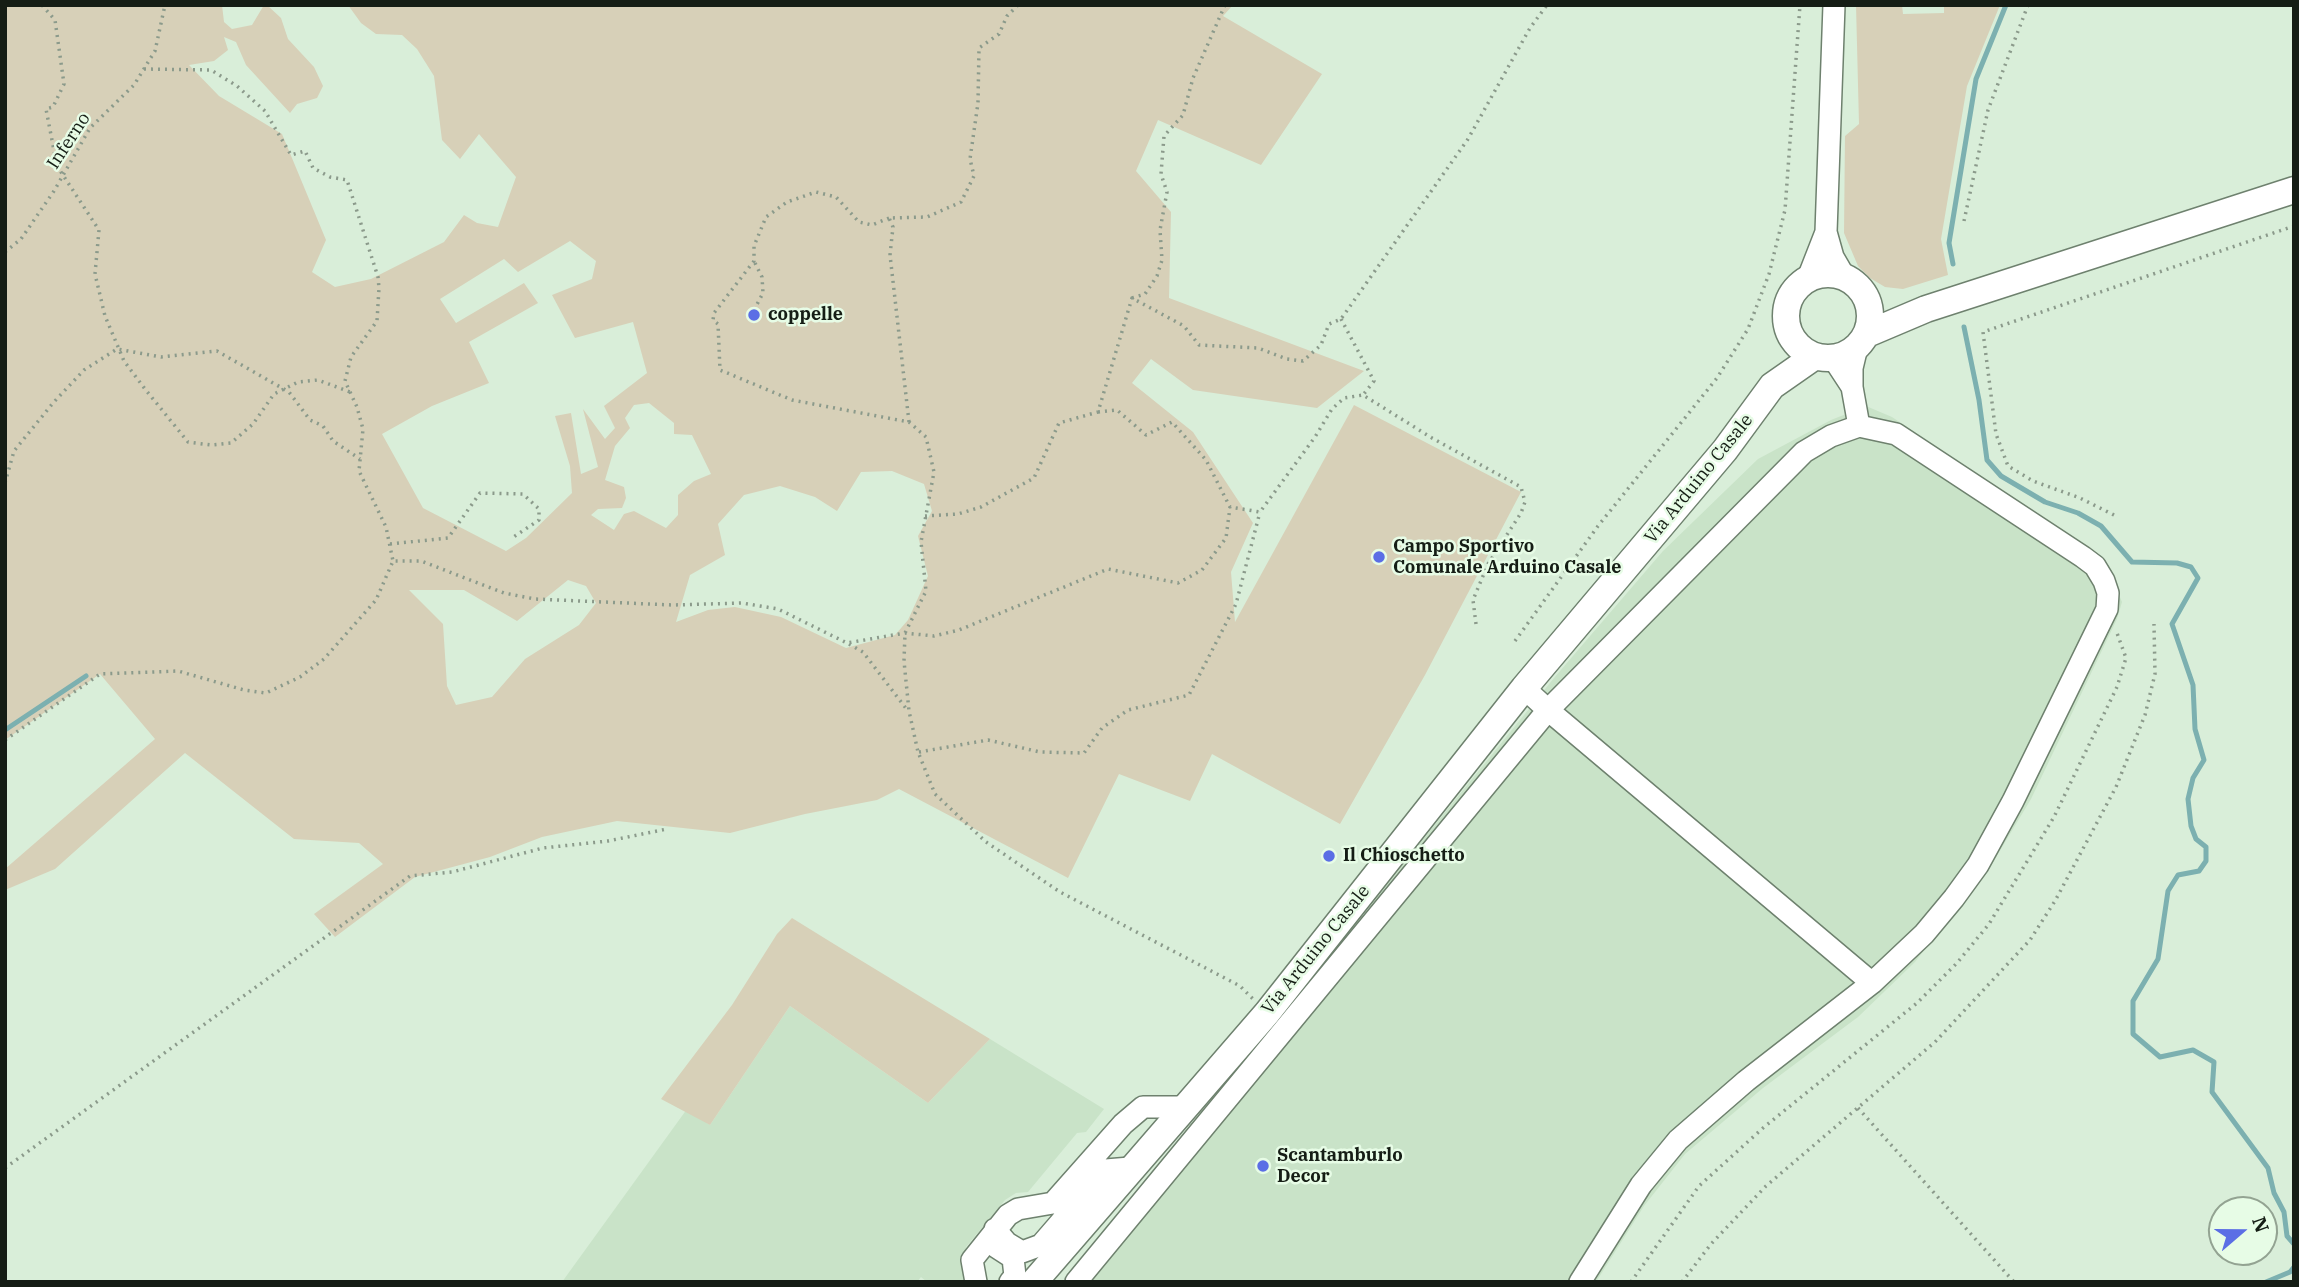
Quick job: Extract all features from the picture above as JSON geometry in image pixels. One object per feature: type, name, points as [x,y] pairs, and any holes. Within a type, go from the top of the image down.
[{"type":"main road","points":[[1772,386],[1824,357],[1926,309],[2294,190]]},
{"type":"main road","points":[[1824,357],[1796,344],[1789,332],[1786,316],[1788,301],[1794,290],[1808,278],[1821,274],[1844,276],[1860,287],[1870,306],[1862,340]]},
{"type":"main road","points":[[1870,306],[1899,311],[1926,309]]},
{"type":"main road","points":[[1772,386],[1789,332]]},
{"type":"main road","name":"Via Arduino Casale","points":[[1034,1282],[1267,1013],[1524,688],[1725,450],[1772,386]]},
{"type":"street","points":[[1834,5],[1826,232],[1833,257],[1844,276]]},
{"type":"street","points":[[1808,278],[1826,232]]},
{"type":"street","points":[[1580,1282],[1641,1185],[1678,1140],[1746,1081],[1872,983],[1924,934],[1978,865],[2107,609],[2108,593],[2095,566],[2083,557],[1896,434],[1859,426],[1852,387],[1862,340]]},
{"type":"street","points":[[1824,357],[1852,387]]},
{"type":"street","name":"Via Arduino Casale","points":[[1076,1282],[1548,710],[1804,452],[1831,436],[1859,426]]},
{"type":"street","points":[[1524,688],[1872,983]]},
{"type":"street","points":[[976,1282],[972,1260],[989,1236],[1018,1209],[1053,1203],[1123,1124],[1143,1107],[1183,1107]]},
{"type":"street","points":[[989,1236],[1022,1252],[1041,1245],[1106,1170],[1130,1168]]},
{"type":"street","points":[[989,1236],[1013,1258],[1015,1276],[1010,1282]]},
{"type":"path","points":[[42,5],[55,20],[64,84],[53,107],[46,109],[57,166],[64,174],[69,187],[84,202],[99,230],[95,274],[105,316],[117,349],[188,442],[211,445],[231,443],[253,424],[274,394],[284,389],[318,380],[350,392]]},
{"type":"path","name":"Inferno","points":[[5,252],[21,239],[64,174],[90,128],[134,85],[155,51],[165,5]]},
{"type":"path","points":[[754,310],[763,293],[762,276],[754,261],[754,246],[766,217],[787,202],[816,192],[836,197],[859,222],[872,225],[889,218],[927,217],[951,209],[961,202],[974,176],[970,159],[978,103],[979,48],[999,34],[1007,16],[1017,5]]},
{"type":"path","points":[[1132,298],[1145,294],[1157,276],[1161,260],[1160,230],[1167,192],[1161,174],[1164,136],[1182,115],[1193,78],[1225,5]]},
{"type":"path","points":[[1132,298],[1184,326],[1199,345],[1258,348],[1287,359],[1303,361],[1321,345],[1329,324],[1341,319],[1468,139],[1531,28],[1547,5]]},
{"type":"path","points":[[1515,640],[1598,526],[1717,379],[1748,329],[1769,274],[1785,210],[1800,5]]},
{"type":"path","points":[[1964,221],[1988,110],[2028,5]]},
{"type":"path","points":[[5,740],[100,674],[178,671],[244,690],[266,693],[300,677],[324,659],[376,600],[393,561],[381,515],[359,471],[362,429],[345,381],[351,357],[377,321],[378,277],[347,180],[330,177],[313,168],[305,151],[291,155],[265,111],[237,86],[211,71],[144,69]]},
{"type":"path","points":[[889,218],[893,227],[890,255],[909,422]]},
{"type":"path","points":[[2114,515],[2080,498],[2033,481],[2008,466],[1996,433],[1983,332],[2294,226]]},
{"type":"path","points":[[754,261],[714,313],[713,320],[718,324],[720,370],[792,400],[909,422],[926,437],[934,472],[921,542],[926,592],[905,633],[909,711],[918,752],[935,794],[986,842],[1060,892],[1240,986],[1267,1013]]},
{"type":"path","points":[[1098,412],[1132,298]]},
{"type":"path","points":[[1341,319],[1374,381],[1363,395]]},
{"type":"path","points":[[5,483],[14,451],[53,403],[84,370],[117,349],[161,357],[217,351],[289,392],[310,420],[323,426],[333,441],[360,460]]},
{"type":"path","points":[[918,752],[988,740],[1040,752],[1084,753],[1102,728],[1128,710],[1189,695],[1237,604],[1260,512],[1315,437],[1332,409],[1344,398],[1363,395],[1432,438],[1521,487],[1525,502],[1521,513],[1488,564],[1472,600],[1476,624]]},
{"type":"path","points":[[847,643],[905,633],[934,636],[959,630],[1108,569],[1178,583],[1202,570],[1226,538],[1230,507],[1206,460],[1172,422],[1146,435],[1117,410],[1098,412],[1059,423],[1034,478],[981,507],[958,514],[925,516]]},
{"type":"path","points":[[390,544],[448,538],[480,493],[523,495],[539,509],[539,520],[512,538]]},
{"type":"path","points":[[1230,507],[1260,512]]},
{"type":"path","points":[[393,561],[421,561],[504,593],[535,599],[672,605],[742,603],[778,609],[863,652],[909,711]]},
{"type":"path","points":[[1682,1282],[1711,1244],[1766,1186],[1935,1042],[2030,940],[2055,901],[2116,787],[2145,716],[2155,674],[2154,624]]},
{"type":"path","points":[[5,1168],[410,876],[452,872],[543,848],[667,829]]},
{"type":"path","points":[[1858,1108],[2014,1282]]},
{"type":"shaded area","points":[[5,5],[222,5],[224,22],[232,29],[252,25],[264,5],[267,5],[281,18],[288,39],[314,67],[323,86],[317,98],[297,104],[290,113],[246,65],[236,42],[224,37],[228,50],[214,61],[189,65],[219,96],[282,134],[326,240],[312,272],[335,287],[371,279],[444,242],[464,215],[477,223],[498,227],[516,177],[479,134],[460,159],[442,140],[434,76],[417,49],[402,35],[376,34],[361,23],[348,5],[1233,5],[1223,16],[1322,74],[1261,165],[1158,120],[1136,171],[1171,212],[1169,298],[1364,371],[1317,408],[1193,390],[1151,359],[1132,383],[1193,432],[1253,523],[1231,572],[1235,622],[1354,405],[1521,492],[1425,675],[1340,824],[1212,754],[1190,801],[1119,774],[1068,878],[899,789],[877,800],[805,814],[730,833],[617,821],[542,837],[490,857],[415,877],[335,937],[314,914],[383,864],[359,843],[294,839],[185,753],[55,869],[5,890],[5,869],[155,739],[100,674],[5,740]],"holes":[[[570,241],[596,261],[592,279],[552,295],[575,338],[633,322],[647,373],[604,406],[615,428],[605,439],[583,409],[598,467],[581,474],[571,413],[555,416],[570,466],[572,493],[526,538],[506,551],[423,508],[382,434],[432,406],[489,383],[469,342],[538,303],[524,283],[456,323],[440,299],[504,259],[518,272]],[[649,403],[674,423],[674,434],[692,435],[711,474],[694,481],[678,495],[678,515],[666,528],[634,511],[624,514],[614,530],[591,515],[598,509],[622,508],[626,498],[624,487],[605,480],[615,446],[630,428],[625,418],[634,405]],[[892,471],[924,484],[932,511],[918,536],[928,576],[908,620],[895,635],[846,648],[781,617],[735,607],[708,610],[676,622],[690,575],[725,555],[718,524],[744,495],[780,486],[815,497],[837,511],[861,472]],[[568,580],[586,586],[596,603],[579,625],[525,659],[492,697],[456,705],[447,686],[443,624],[409,590],[464,590],[517,621]]]},
{"type":"shaded area","points":[[1856,5],[1902,5],[1903,14],[1944,13],[1944,5],[2000,5],[1967,86],[1941,239],[1948,275],[1903,289],[1885,287],[1870,278],[1858,266],[1844,233],[1845,136],[1859,124]]},
{"type":"shaded area","points":[[1866,406],[1892,417],[2104,559],[2122,602],[2117,619],[2031,799],[1992,864],[1915,962],[1858,1017],[1763,1088],[1685,1154],[1644,1206],[1596,1282],[1064,1282],[1554,678],[1663,551],[1758,459],[1831,420]]},
{"type":"shaded area","points":[[792,918],[990,1039],[928,1103],[790,1006],[710,1125],[661,1099],[732,1005],[777,934]]},
{"type":"shaded area","points":[[790,1006],[928,1103],[990,1039],[1104,1109],[1086,1132],[1077,1133],[1028,1192],[1016,1193],[1005,1200],[966,1247],[964,1259],[969,1282],[927,1282],[921,1277],[917,1282],[562,1282],[687,1109],[710,1125]]},
{"type":"waterway","points":[[1953,264],[1949,243],[1976,79],[2006,5]]},
{"type":"waterway","points":[[1964,327],[1979,400],[1987,460],[2001,476],[2045,502],[2078,513],[2101,526],[2132,562],[2177,563],[2191,567],[2198,578],[2172,624],[2193,685],[2195,729],[2204,760],[2193,778],[2188,799],[2191,826],[2196,839],[2206,847],[2206,861],[2199,871],[2178,875],[2168,891],[2158,959],[2133,1001],[2133,1034],[2160,1057],[2193,1050],[2214,1062],[2212,1092],[2268,1168],[2274,1193],[2284,1212],[2287,1236],[2294,1244]]},
{"type":"waterway","points":[[5,730],[86,676]]},
{"type":"waterway","points":[[2266,1282],[2290,1272],[2294,1267]]},
{"type":"place","name":"coppelle","points":[[754,315]]},
{"type":"place","name":"Campo Sportivo Comunale Arduino Casale","points":[[1379,557]]},
{"type":"place","name":"Il Chioschetto","points":[[1329,856]]},
{"type":"place","name":"Scantamburlo Decor","points":[[1263,1166]]}]
